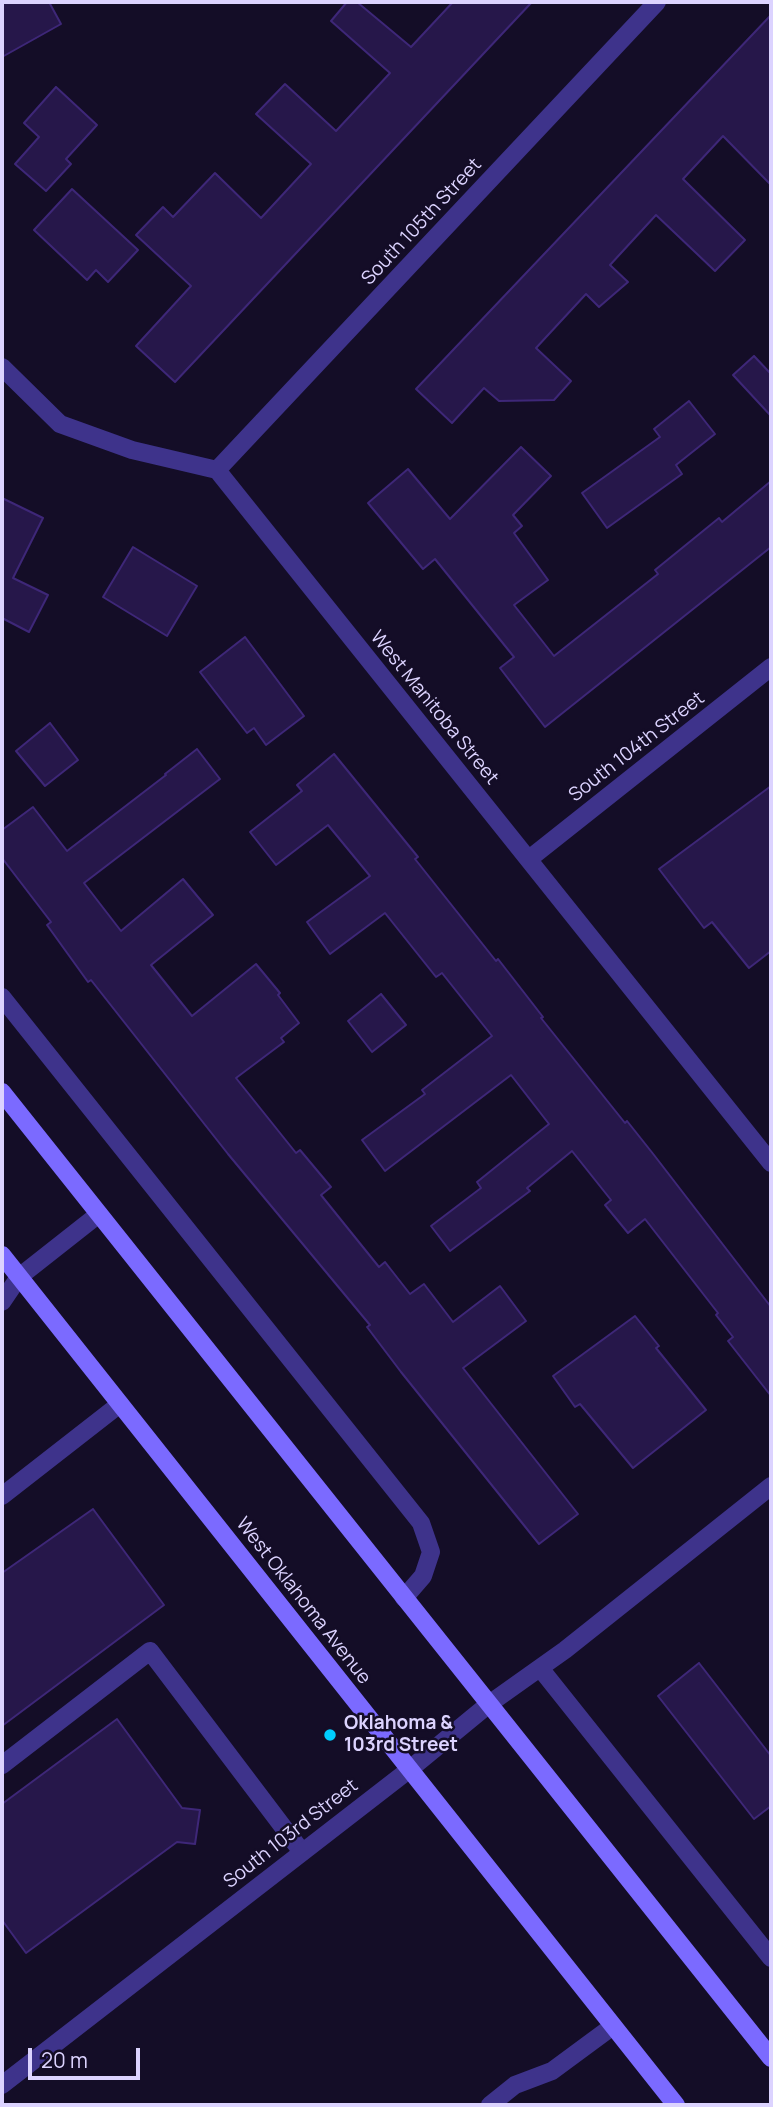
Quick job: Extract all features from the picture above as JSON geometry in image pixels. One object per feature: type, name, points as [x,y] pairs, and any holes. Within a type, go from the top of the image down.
[{"type":"main road","points":[[2,1092],[771,2058]]},
{"type":"main road","name":"West Oklahoma Avenue","points":[[2,1255],[676,2105]]},
{"type":"street","name":"South 105th Street","points":[[217,470],[657,2]]},
{"type":"street","points":[[2,367],[60,424],[132,450],[217,470]]},
{"type":"street","name":"West Manitoba Street","points":[[217,470],[771,1163]]},
{"type":"street","name":"South 104th Street","points":[[529,859],[771,667]]},
{"type":"street","points":[[2,997],[421,1523],[431,1552],[423,1576],[404,1598]]},
{"type":"street","points":[[2,1302],[19,1277],[99,1214]]},
{"type":"street","points":[[2,1496],[120,1404]]},
{"type":"street","name":"South 103rd Street","points":[[2,2085],[771,1486]]},
{"type":"street","points":[[2,1765],[150,1651],[302,1852]]},
{"type":"street","points":[[540,1668],[771,1958]]},
{"type":"street","points":[[490,2105],[515,2085],[552,2071],[613,2025]]},
{"type":"building","points":[[2,2],[49,2],[61,24],[2,57]]},
{"type":"building","points":[[347,2],[357,2],[411,47],[453,2],[532,2],[175,382],[136,346],[191,286],[136,235],[163,207],[173,217],[215,173],[261,218],[311,164],[256,114],[285,84],[336,131],[390,73],[331,21]]},
{"type":"building","points":[[771,15],[771,185],[723,136],[683,179],[745,240],[715,271],[656,215],[610,265],[628,282],[599,307],[586,294],[536,348],[571,381],[554,400],[499,401],[484,388],[452,423],[416,389]]},
{"type":"building","points":[[56,87],[97,125],[66,159],[71,164],[46,191],[15,164],[39,137],[24,123]]},
{"type":"building","points":[[72,189],[138,250],[108,282],[96,270],[87,280],[34,230]]},
{"type":"building","points":[[754,356],[771,374],[771,416],[733,375]]},
{"type":"building","points":[[689,401],[715,434],[676,465],[682,474],[607,528],[582,493],[660,437],[654,429]]},
{"type":"building","points":[[521,447],[551,476],[513,515],[522,526],[514,533],[548,580],[514,605],[554,656],[658,574],[655,570],[719,518],[722,522],[771,481],[771,547],[545,727],[500,668],[514,657],[435,559],[423,569],[368,503],[408,469],[450,519]]},
{"type":"building","points":[[2,498],[43,518],[13,578],[48,595],[29,632],[2,618]]},
{"type":"building","points":[[133,547],[197,586],[167,636],[103,597]]},
{"type":"building","points":[[245,637],[304,716],[266,745],[254,728],[247,733],[200,672]]},
{"type":"building","points":[[50,723],[78,760],[45,786],[16,751]]},
{"type":"building","points":[[197,749],[220,779],[84,883],[121,931],[183,879],[213,915],[151,965],[192,1016],[256,964],[280,993],[278,995],[299,1023],[281,1038],[284,1042],[236,1078],[296,1153],[300,1150],[331,1187],[321,1195],[379,1267],[385,1262],[410,1294],[424,1284],[453,1322],[500,1286],[526,1321],[463,1368],[578,1514],[539,1544],[401,1372],[367,1327],[370,1325],[228,1154],[91,980],[88,982],[47,925],[51,922],[2,858],[2,830],[33,807],[67,851]]},
{"type":"building","points":[[334,754],[418,857],[415,859],[496,961],[498,959],[543,1017],[541,1018],[654,1155],[771,1307],[771,1396],[728,1341],[733,1337],[716,1315],[718,1313],[645,1219],[628,1233],[605,1205],[611,1200],[572,1151],[527,1188],[530,1191],[450,1251],[431,1226],[481,1188],[477,1182],[549,1124],[511,1075],[385,1171],[362,1140],[425,1094],[422,1090],[492,1036],[442,973],[436,977],[385,913],[330,954],[307,922],[370,876],[328,825],[276,865],[250,832],[302,791],[297,785]]},
{"type":"building","points":[[771,786],[771,951],[749,968],[712,922],[704,928],[659,869]]},
{"type":"building","points":[[381,994],[406,1025],[372,1052],[348,1021]]},
{"type":"building","points":[[635,1316],[659,1346],[656,1348],[706,1410],[633,1468],[580,1404],[575,1407],[553,1376]]},
{"type":"building","points":[[93,1509],[164,1605],[2,1726],[2,1573]]},
{"type":"building","points":[[699,1663],[771,1756],[771,1806],[754,1819],[658,1696]]},
{"type":"building","points":[[117,1719],[182,1808],[200,1810],[195,1844],[177,1842],[26,1953],[2,1920],[2,1804]]},
{"type":"place","name":"Oklahoma & 103rd Street","points":[[330,1735]]}]
